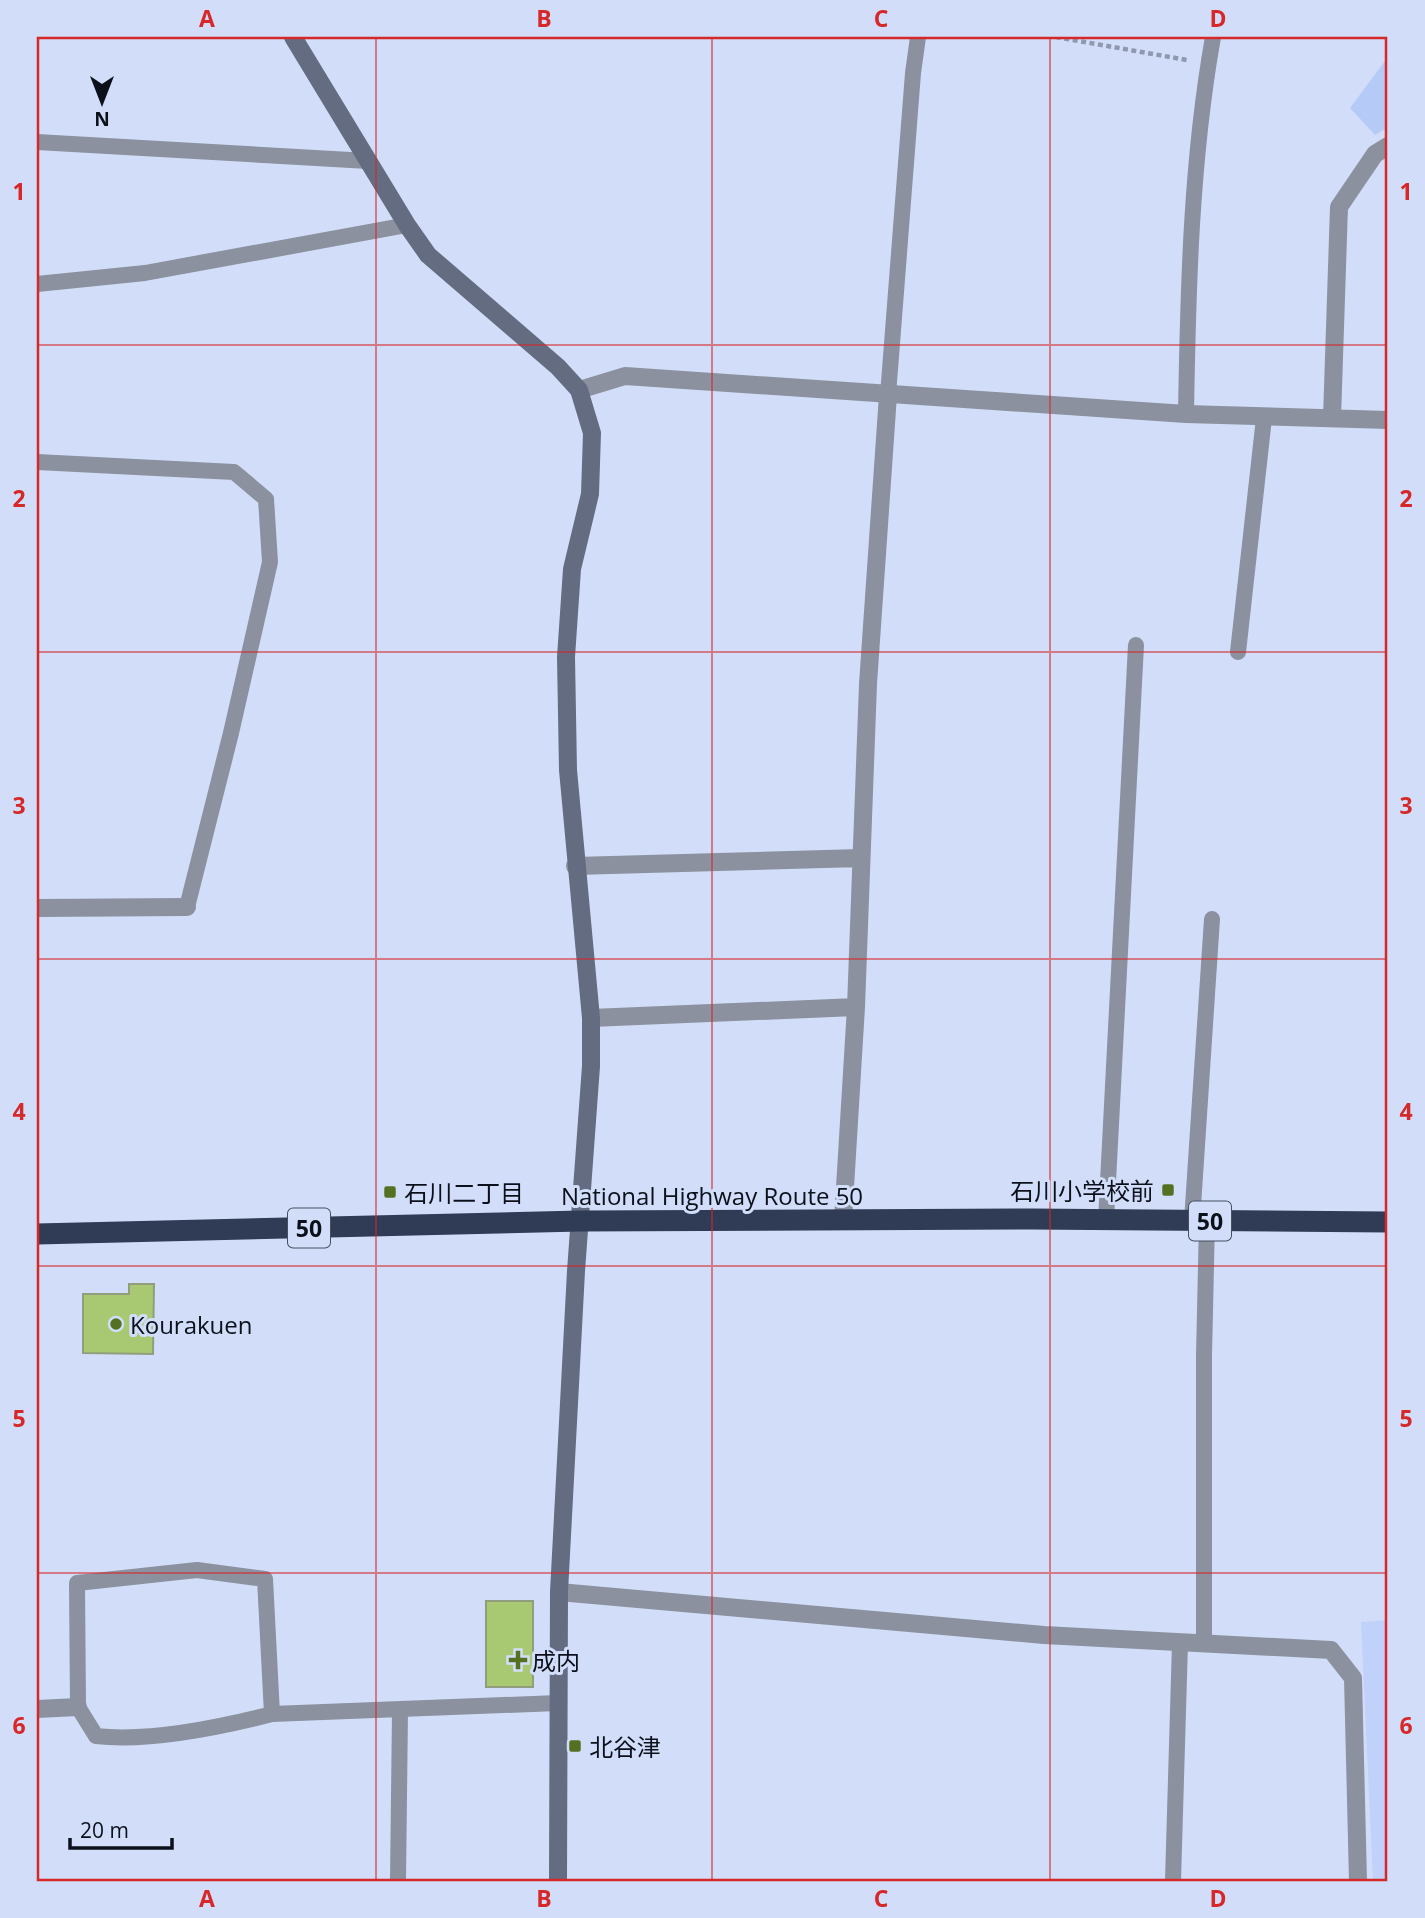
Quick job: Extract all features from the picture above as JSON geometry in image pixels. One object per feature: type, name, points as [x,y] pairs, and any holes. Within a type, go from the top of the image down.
[{"type":"highway","name":"National Highway Route 50","points":[[37,1234],[580,1221],[1388,1222]]},
{"type":"street","points":[[293,37],[428,255],[533,343],[579,390],[592,433],[590,494],[572,569],[566,657],[568,770],[591,1018],[591,1066],[559,1592],[558,1881]]},
{"type":"street","points":[[1332,418],[1339,207],[1375,154],[1388,146]]},
{"type":"street","points":[[579,390],[625,376],[1186,414],[1388,420]]},
{"type":"street","points":[[843,1220],[856,1007],[867,684],[888,395]]},
{"type":"street","points":[[575,866],[861,858]]},
{"type":"street","points":[[37,908],[187,907]]},
{"type":"street","points":[[591,1018],[856,1007]]},
{"type":"street","points":[[559,1592],[1044,1635],[1331,1650],[1353,1678],[1358,1881]]},
{"type":"street","points":[[37,1709],[78,1707]]},
{"type":"lane","points":[[888,395],[918,37]]},
{"type":"lane","points":[[1186,414],[1188,307],[1196,179],[1213,37]]},
{"type":"lane","points":[[37,142],[368,161]]},
{"type":"lane","points":[[37,284],[145,273],[407,225]]},
{"type":"lane","points":[[1238,652],[1264,418]]},
{"type":"lane","points":[[37,462],[234,472],[265,499],[270,562],[187,907]]},
{"type":"lane","points":[[1106,1220],[1136,645]]},
{"type":"lane","points":[[1204,1642],[1204,1356],[1199,1221],[1212,919]]},
{"type":"lane","points":[[272,1714],[265,1579],[197,1570],[77,1583],[78,1707],[96,1736],[122,1739],[233,1724],[272,1714],[558,1703]]},
{"type":"lane","points":[[1173,1881],[1180,1643]]},
{"type":"lane","points":[[398,1881],[400,1711]]},
{"type":"path","points":[[1056,37],[1208,64]]},
{"type":"shaded area","points":[[1388,57],[1388,127],[1375,135],[1350,108]]},
{"type":"shaded area","points":[[1388,1620],[1388,1881],[1373,1881],[1361,1622]]},
{"type":"building","points":[[129,1284],[154,1284],[153,1354],[83,1353],[83,1294],[129,1294]]},
{"type":"building","points":[[486,1601],[533,1601],[533,1687],[486,1687]]},
{"type":"place","name":"石川小学校前","points":[[1168,1190]]},
{"type":"place","name":"石川二丁目","points":[[390,1192]]},
{"type":"place","name":"Kourakuen","points":[[116,1324]]},
{"type":"place","name":"成内","points":[[518,1660]]},
{"type":"place","name":"北谷津","points":[[575,1746]]}]
